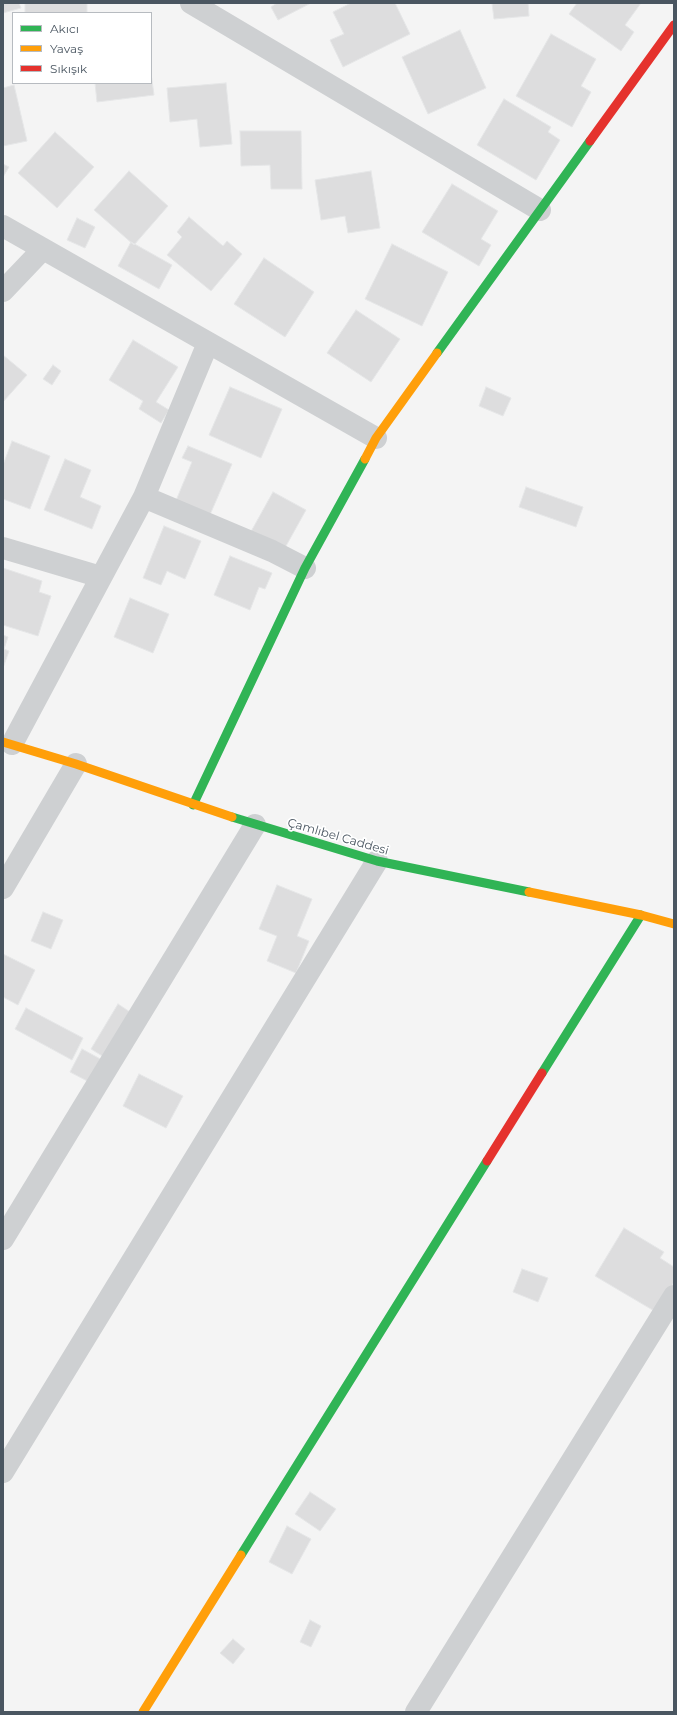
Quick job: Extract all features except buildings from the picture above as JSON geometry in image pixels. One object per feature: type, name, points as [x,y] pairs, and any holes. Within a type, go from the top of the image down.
[{"type":"street","points":[[190,3],[540,210]]},
{"type":"street","points":[[193,805],[305,568],[376,438],[674,25]]},
{"type":"street","points":[[3,226],[376,438]]},
{"type":"street","points":[[3,291],[43,249]]},
{"type":"street","points":[[8,743],[144,497],[208,343]]},
{"type":"street","points":[[144,497],[272,551],[305,568]]},
{"type":"street","points":[[3,548],[101,577]]},
{"type":"street","name":"Çamlıbel Caddesi","points":[[8,743],[76,764],[255,825],[377,861],[641,915],[674,924]]},
{"type":"street","points":[[3,888],[76,764]]},
{"type":"street","points":[[3,1239],[255,825]]},
{"type":"street","points":[[3,1472],[377,861]]},
{"type":"street","points":[[143,1712],[641,915]]},
{"type":"street","points":[[416,1712],[674,1296]]},
{"type":"traffic: fast","points":[[437,353],[590,141]]},
{"type":"traffic: fast","points":[[193,805],[305,568],[365,459]]},
{"type":"traffic: fast","points":[[232,817],[377,861],[529,892]]},
{"type":"traffic: fast","points":[[542,1073],[641,915]]},
{"type":"traffic: fast","points":[[241,1555],[487,1161]]},
{"type":"traffic: slow","points":[[365,459],[376,438],[437,353]]},
{"type":"traffic: slow","points":[[3,742],[76,764],[232,817]]},
{"type":"traffic: slow","points":[[529,892],[641,915],[674,924]]},
{"type":"traffic: slow","points":[[143,1712],[241,1555]]},
{"type":"traffic: jam","points":[[590,141],[674,25]]},
{"type":"traffic: jam","points":[[487,1161],[542,1073]]}]
